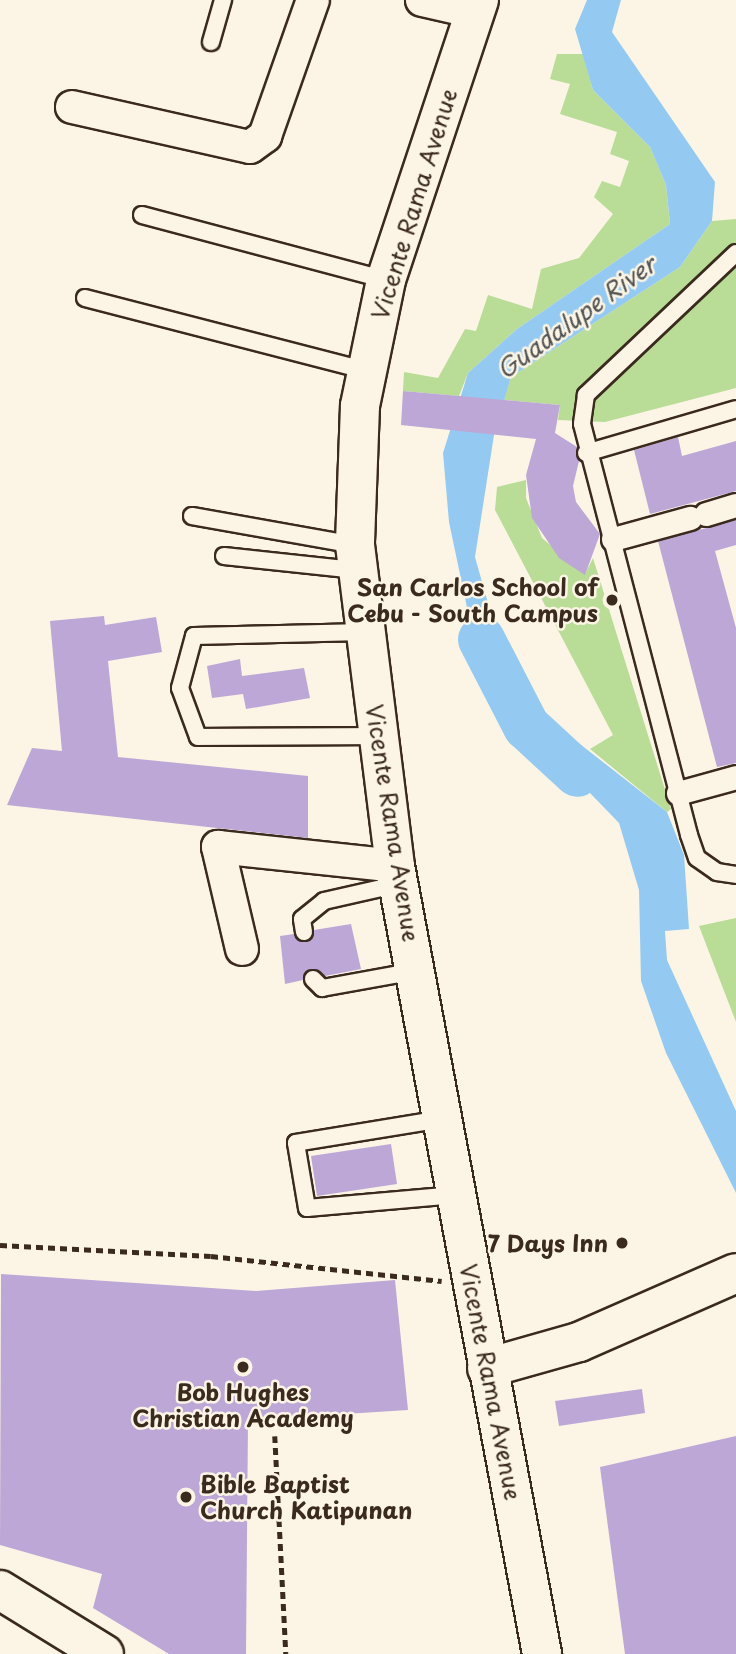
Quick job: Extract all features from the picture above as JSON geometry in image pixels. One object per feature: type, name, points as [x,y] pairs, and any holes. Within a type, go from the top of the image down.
[{"type":"main road","name":"Vicente Rama Avenue","points":[[477,6],[386,280],[360,406],[356,558],[397,875],[542,1654]]},
{"type":"main road","points":[[488,1368],[579,1342],[736,1273]]},
{"type":"main road","points":[[0,1590],[104,1654]]},
{"type":"street","points":[[72,107],[250,147],[265,136],[313,0]]},
{"type":"street","points":[[422,0],[477,6]]},
{"type":"street","points":[[613,538],[736,505]]},
{"type":"street","points":[[678,793],[736,777]]},
{"type":"street","points":[[242,949],[218,847],[397,875]]},
{"type":"lane","points":[[211,42],[223,0]]},
{"type":"lane","points":[[142,215],[386,280]]},
{"type":"lane","points":[[736,253],[586,395],[582,424],[586,453],[613,538],[697,858],[717,872],[736,875]]},
{"type":"lane","points":[[85,298],[368,371]]},
{"type":"lane","points":[[586,453],[736,409]]},
{"type":"lane","points":[[192,516],[356,558]]},
{"type":"lane","points":[[225,556],[356,558]]},
{"type":"lane","points":[[365,632],[292,638],[194,636],[180,688],[198,737],[380,736]]},
{"type":"lane","points":[[304,932],[302,919],[324,901],[397,875]]},
{"type":"lane","points":[[313,979],[322,988],[416,971]]},
{"type":"lane","points":[[442,1119],[296,1143],[307,1208],[455,1195]]},
{"type":"path","points":[[0,1245],[211,1256],[471,1284]]},
{"type":"path","points":[[275,1436],[286,1654]]},
{"type":"green space","points":[[557,54],[583,54],[593,90],[650,147],[666,185],[670,224],[517,329],[468,373],[459,396],[403,391],[404,372],[438,378],[465,329],[476,331],[488,295],[532,309],[541,269],[579,258],[613,214],[594,197],[602,181],[620,187],[629,161],[610,154],[617,132],[560,114],[570,84],[550,79]]},
{"type":"green space","points":[[736,219],[736,388],[605,422],[558,420],[560,405],[504,400],[511,377],[680,267],[712,221]]},
{"type":"green space","points":[[526,480],[526,498],[542,538],[585,574],[593,558],[671,809],[667,812],[590,749],[613,735],[495,510],[497,487]]},
{"type":"green space","points":[[736,918],[736,1022],[699,926]]},
{"type":"water","points":[[587,0],[621,0],[612,32],[715,182],[712,221],[680,267],[511,377],[494,435],[475,557],[499,642],[544,716],[667,812],[684,855],[689,929],[665,931],[667,960],[736,1111],[736,1193],[666,1053],[641,981],[639,890],[619,823],[532,733],[470,622],[449,522],[443,453],[468,373],[517,329],[670,224],[666,185],[650,147],[593,90],[575,29]]},
{"type":"building","points":[[403,391],[560,405],[555,433],[577,447],[579,461],[573,486],[576,502],[600,534],[585,575],[559,558],[532,518],[526,475],[536,439],[401,425]]},
{"type":"building","points":[[678,437],[682,456],[736,441],[736,491],[650,514],[634,450]]},
{"type":"building","points":[[736,520],[736,545],[715,551],[736,628],[736,763],[717,767],[658,541]]},
{"type":"building","points":[[104,616],[105,625],[156,617],[162,652],[108,661],[118,757],[308,776],[308,838],[7,805],[32,748],[62,751],[50,621]]},
{"type":"building","points":[[240,659],[242,676],[304,668],[310,698],[246,709],[243,694],[212,698],[207,666]]},
{"type":"building","points":[[351,924],[361,969],[325,976],[311,969],[303,980],[285,984],[280,936],[294,934],[306,942],[314,930]]},
{"type":"building","points":[[391,1144],[397,1184],[317,1196],[311,1156]]},
{"type":"building","name":"Bible Baptist Church Katipunan","points":[[1,1274],[256,1291],[395,1280],[408,1410],[248,1420],[246,1654],[169,1654],[93,1608],[102,1574],[0,1545]]},
{"type":"building","points":[[642,1389],[645,1413],[559,1426],[555,1401]]},
{"type":"building","points":[[736,1436],[736,1654],[625,1654],[600,1467]]},
{"type":"waterway","name":"Guadalupe River","points":[[481,639],[526,726],[577,773]]},
{"type":"place","name":"San Carlos School of Cebu - South Campus","points":[[612,600]]},
{"type":"place","name":"7 Days Inn","points":[[622,1243]]},
{"type":"place","name":"Bob Hughes Christian Academy","points":[[243,1367]]},
{"type":"place","name":"Bible Baptist Church Katipunan","points":[[186,1497]]}]
